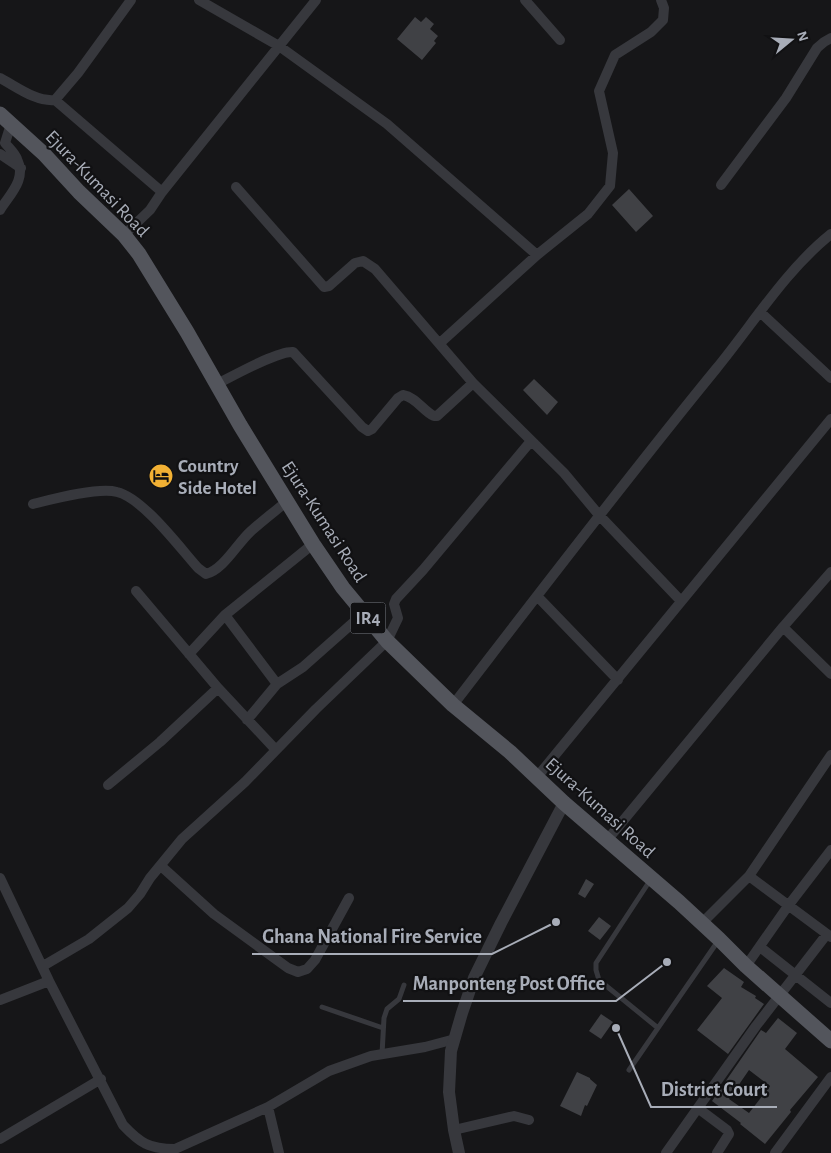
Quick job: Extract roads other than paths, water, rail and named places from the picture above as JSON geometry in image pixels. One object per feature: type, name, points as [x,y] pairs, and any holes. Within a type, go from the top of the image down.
[{"type":"main road","name":"Ejura-Kumasi Road","points":[[5,119],[44,154],[79,192],[124,235],[157,281],[312,544],[343,588],[387,640],[453,705],[510,752],[564,803],[608,839],[831,1041]]},
{"type":"street","points":[[0,78],[46,101],[56,100],[131,0]]},
{"type":"street","points":[[199,0],[279,46],[387,124],[537,255]]},
{"type":"street","points":[[124,235],[150,210],[162,192],[316,0]]},
{"type":"street","points":[[525,0],[560,40]]},
{"type":"street","points":[[440,343],[537,255],[588,214],[610,186],[613,153],[598,91],[615,55],[651,32],[663,20],[664,8],[661,0]]},
{"type":"street","points":[[721,185],[786,98],[817,48],[831,38]]},
{"type":"street","points":[[56,100],[162,192]]},
{"type":"street","points":[[0,210],[20,181],[21,168],[17,157],[5,143],[5,119]]},
{"type":"street","points":[[0,154],[21,168]]},
{"type":"street","points":[[236,186],[324,287],[329,286],[355,263],[363,261],[375,270],[473,383],[564,473],[599,515],[681,601]]},
{"type":"street","points":[[453,705],[599,515],[789,275],[831,234]]},
{"type":"street","points":[[760,312],[831,378]]},
{"type":"street","points":[[217,384],[261,362],[287,352],[293,352],[368,431],[372,429],[398,398],[404,395],[410,396],[428,413],[437,416],[473,383]]},
{"type":"street","points":[[537,777],[831,419]]},
{"type":"street","points":[[43,966],[89,939],[128,908],[182,839],[245,782],[387,640],[398,618],[394,604],[396,599],[423,570],[531,441]]},
{"type":"street","points":[[33,504],[77,494],[117,492],[141,505],[198,568],[206,574],[221,566],[250,532],[286,502]]},
{"type":"street","points":[[189,654],[225,615],[312,544]]},
{"type":"street","points":[[608,839],[783,626],[831,572]]},
{"type":"street","points":[[136,592],[218,688],[276,750]]},
{"type":"street","points":[[537,596],[618,680]]},
{"type":"street","points":[[247,720],[277,684],[303,667],[364,613]]},
{"type":"street","points":[[225,615],[277,684]]},
{"type":"street","points":[[783,626],[831,674]]},
{"type":"street","points":[[108,785],[160,742],[218,688]]},
{"type":"street","points":[[702,923],[749,876],[831,755]]},
{"type":"street","points":[[459,1153],[454,1130],[450,1092],[451,1051],[474,978],[500,923],[564,803]]},
{"type":"street","points":[[746,966],[788,906],[831,850]]},
{"type":"street","points":[[161,866],[214,914],[288,968],[298,972],[307,969],[315,960],[349,898]]},
{"type":"street","points":[[666,1153],[756,1026],[829,935],[749,876]]},
{"type":"street","points":[[0,878],[49,981],[123,1125],[137,1140],[149,1146],[172,1151],[268,1107],[329,1071],[371,1056],[455,1039]]},
{"type":"street","points":[[760,947],[831,1003]]},
{"type":"street","points":[[0,1000],[49,981]]},
{"type":"street","points":[[775,1153],[831,1077]]},
{"type":"street","points":[[0,1139],[101,1080]]},
{"type":"street","points":[[268,1107],[279,1153]]},
{"type":"street","points":[[699,1109],[729,1134],[717,1153]]},
{"type":"street","points":[[454,1130],[514,1116],[529,1120]]},
{"type":"lane","points":[[651,878],[596,962],[596,970],[599,980],[658,1028]]},
{"type":"lane","points":[[629,1070],[719,939]]},
{"type":"lane","points":[[382,1055],[384,1018],[387,1009],[399,998],[404,985]]},
{"type":"lane","points":[[322,1008],[383,1028]]},
{"type":"place","name":"Country Side Hotel","points":[[161,476]]},
{"type":"place","name":"Ghana National Fire Service","points":[[556,922]]},
{"type":"place","name":"Manponteng Post Office","points":[[667,962]]},
{"type":"place","name":"District Court","points":[[616,1028]]}]
